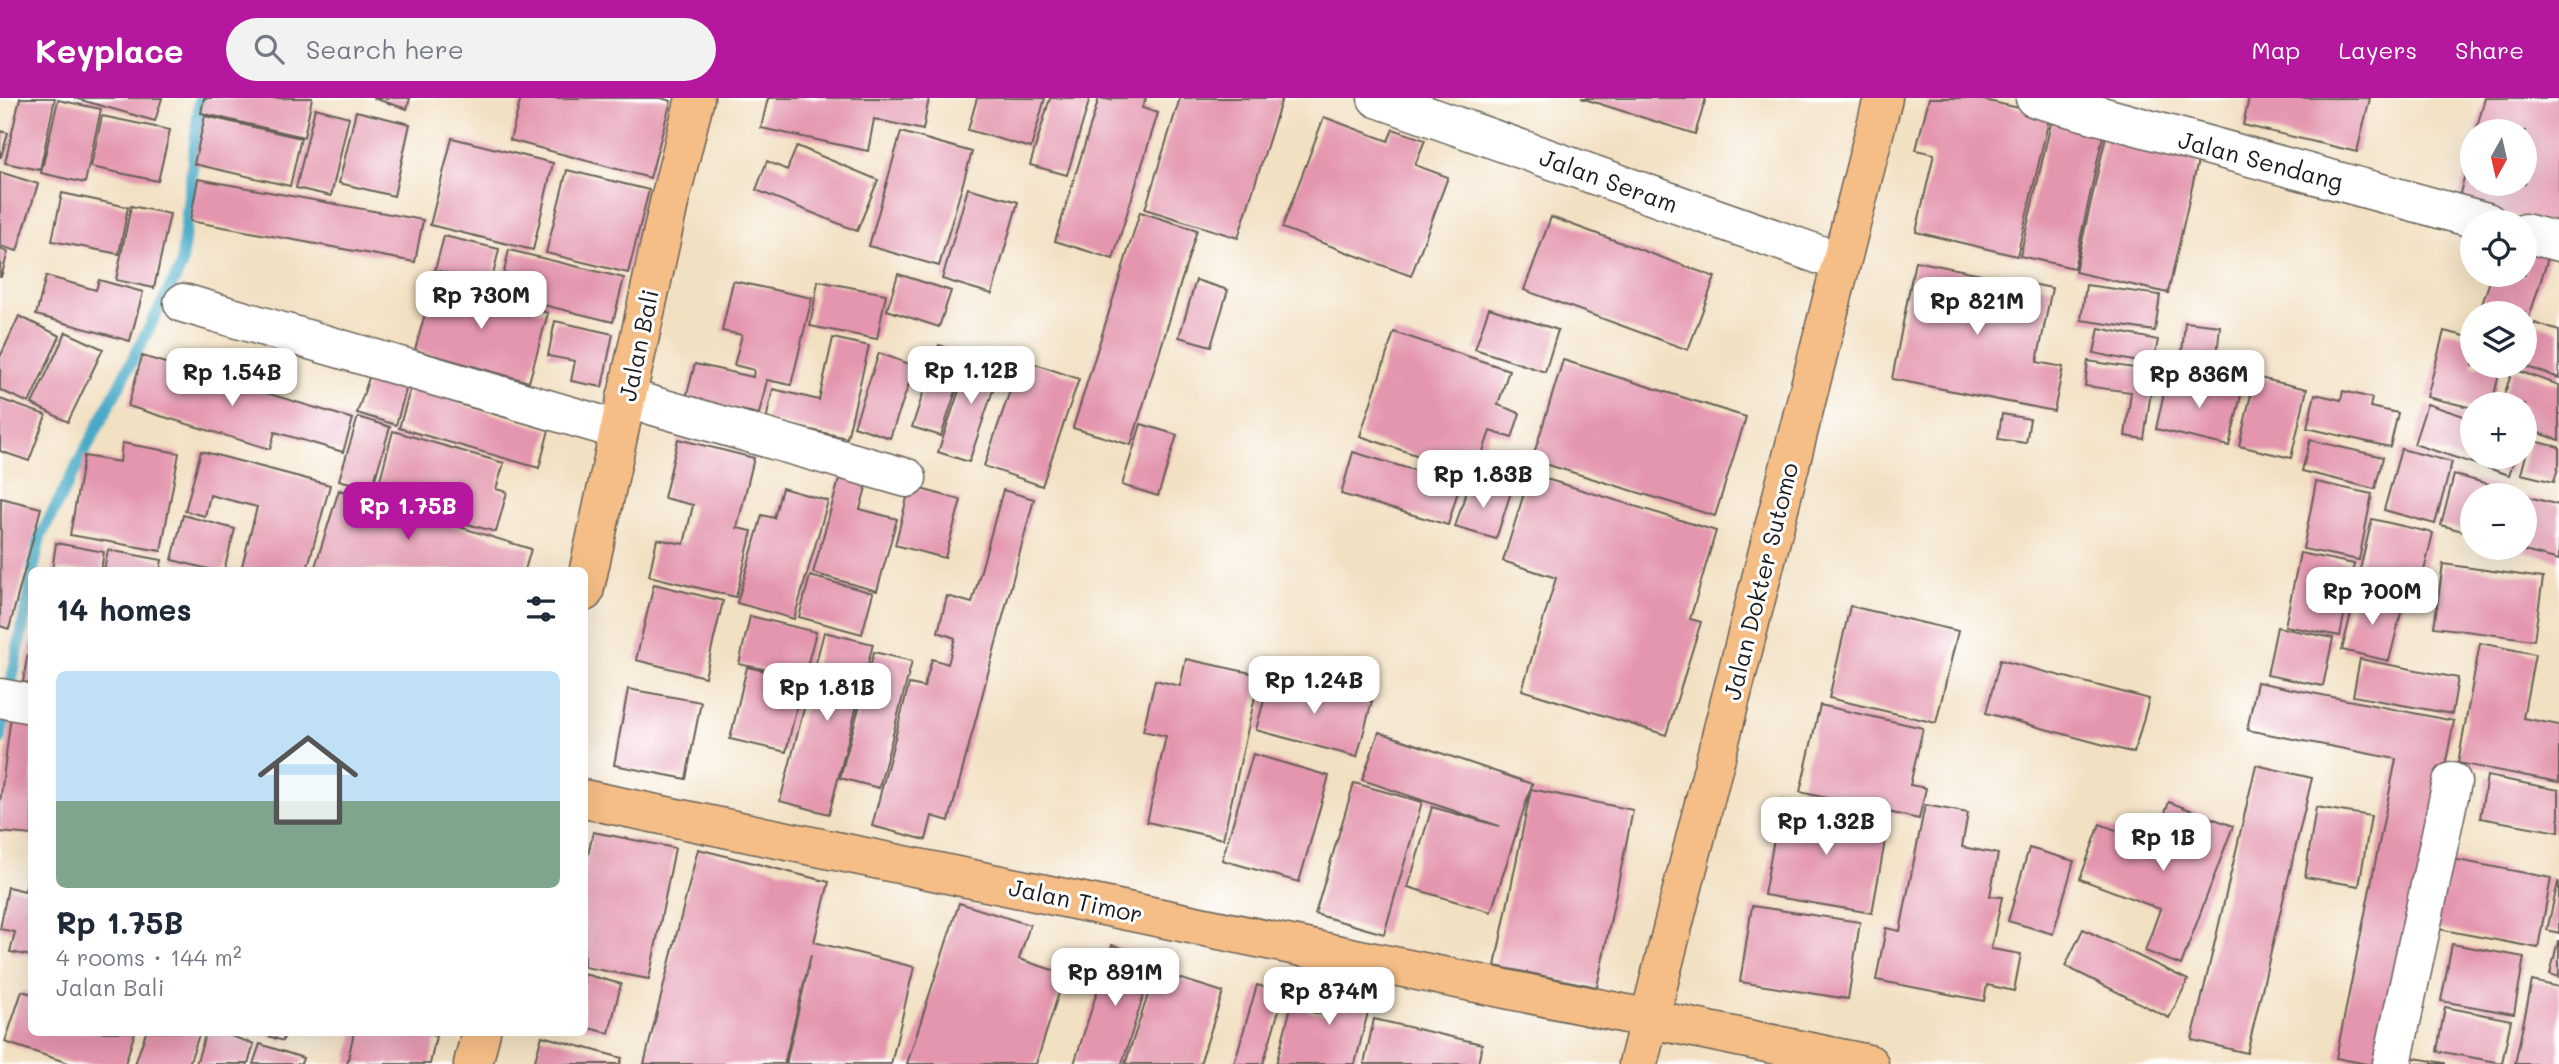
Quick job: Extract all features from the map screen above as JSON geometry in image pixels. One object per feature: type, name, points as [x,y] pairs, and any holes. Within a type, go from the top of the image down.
[{"type":"main road","name":"Jalan Bali","points":[[588,574],[669,202],[695,98]]},
{"type":"main road","name":"Jalan Dokter Sutomo","points":[[1638,1064],[1883,98]]},
{"type":"main road","name":"Jalan Timor","points":[[588,800],[1869,1064]]},
{"type":"main road","points":[[473,1064],[480,1036]]},
{"type":"street","name":"Jalan Seram","points":[[1377,98],[1840,262]]},
{"type":"street","name":"Jalan Sendang","points":[[2035,98],[2460,215]]},
{"type":"street","points":[[183,303],[622,414],[907,478]]},
{"type":"street","points":[[2392,1064],[2452,782]]},
{"type":"building","points":[[20,98],[55,98],[40,170],[5,163]]},
{"type":"building","points":[[74,98],[162,98],[155,121]]},
{"type":"building","points":[[204,98],[312,98],[304,137],[201,113]]},
{"type":"building","points":[[373,98],[410,98],[407,109]]},
{"type":"building","points":[[521,98],[661,98],[671,101],[650,178],[510,140]]},
{"type":"building","points":[[768,98],[929,98],[923,130],[874,119],[868,151],[761,128]]},
{"type":"building","points":[[977,98],[1045,98],[1031,148],[968,130]]},
{"type":"building","points":[[1050,98],[1090,98],[1067,175],[1030,165]]},
{"type":"building","points":[[1099,98],[1143,98],[1146,99],[1142,108],[1158,113],[1113,259],[1055,241]]},
{"type":"building","points":[[1180,98],[1282,98],[1238,238],[1145,209]]},
{"type":"building","points":[[1581,98],[1706,98],[1695,134]]},
{"type":"building","points":[[1929,98],[1975,98],[2050,115],[2017,256],[1916,232],[1934,154],[1916,150]]},
{"type":"building","points":[[2249,98],[2370,98],[2357,152],[2243,125]]},
{"type":"building","points":[[2485,98],[2559,98],[2559,207],[2554,226],[2537,222],[2537,210],[2493,210],[2458,201],[2460,193],[2460,196],[2538,196],[2538,119],[2479,119]]},
{"type":"building","points":[[58,100],[101,109],[85,183],[41,173]]},
{"type":"building","points":[[315,108],[349,117],[331,196],[296,188]]},
{"type":"building","points":[[356,111],[410,124],[394,196],[339,183]]},
{"type":"building","points":[[102,116],[170,130],[158,181],[91,167]]},
{"type":"building","points":[[205,116],[301,138],[290,186],[194,164]]},
{"type":"building","points":[[1324,117],[1388,141],[1393,129],[1425,140],[1415,165],[1448,177],[1411,276],[1282,228]]},
{"type":"building","points":[[2052,119],[2104,131],[2074,268],[2020,256]]},
{"type":"building","points":[[0,131],[8,133],[1,157],[0,157]]},
{"type":"building","points":[[2107,131],[2200,152],[2168,293],[2075,272]]},
{"type":"building","points":[[901,132],[972,152],[939,266],[869,246]]},
{"type":"building","points":[[452,138],[553,163],[533,250],[430,225]]},
{"type":"building","points":[[797,146],[878,180],[857,231],[756,190],[767,161],[787,170]]},
{"type":"building","points":[[567,170],[649,190],[628,273],[546,253]]},
{"type":"building","points":[[0,172],[38,184],[17,251],[0,246]]},
{"type":"building","points":[[198,179],[423,220],[415,262],[190,221]]},
{"type":"building","points":[[968,188],[1018,202],[992,294],[942,279]]},
{"type":"building","points":[[62,193],[128,207],[119,254],[52,241]]},
{"type":"building","points":[[131,206],[170,214],[154,288],[116,280]]},
{"type":"building","points":[[1140,212],[1197,230],[1131,445],[1073,428]]},
{"type":"building","points":[[1551,217],[1715,277],[1688,350],[1524,290]]},
{"type":"building","points":[[444,236],[499,249],[491,284],[435,270]]},
{"type":"building","points":[[0,249],[8,252],[1,277],[0,277]]},
{"type":"building","points":[[509,250],[624,278],[613,322],[499,294]]},
{"type":"building","points":[[2537,251],[2549,255],[2534,301],[2483,301],[2488,287],[2537,287]]},
{"type":"building","points":[[1915,261],[2052,288],[2037,362],[2063,367],[2054,411],[1892,379]]},
{"type":"building","points":[[898,274],[951,291],[939,327],[887,310]]},
{"type":"building","points":[[46,276],[96,290],[99,280],[143,292],[130,341],[36,315]]},
{"type":"building","points":[[1196,280],[1228,290],[1211,346],[1179,337]]},
{"type":"building","points":[[434,281],[548,313],[529,382],[415,350]]},
{"type":"building","points":[[733,281],[812,298],[791,385],[767,380],[759,414],[686,398],[695,364],[753,377],[754,370],[734,365],[742,335],[722,331]]},
{"type":"building","points":[[818,281],[886,294],[877,339],[810,326]]},
{"type":"building","points":[[2086,285],[2160,295],[2155,331],[2081,320]]},
{"type":"building","points":[[1489,308],[1558,330],[1545,372],[1475,349]]},
{"type":"building","points":[[19,316],[60,336],[29,403],[0,390],[0,357]]},
{"type":"building","points":[[555,321],[613,334],[602,387],[571,381],[575,361],[548,356]]},
{"type":"building","points":[[2185,322],[2220,326],[2216,366],[2181,363]]},
{"type":"building","points":[[2537,324],[2559,331],[2559,378],[2537,370]]},
{"type":"building","points":[[2099,328],[2158,340],[2153,365],[2094,353]]},
{"type":"building","points":[[2444,331],[2460,335],[2460,378],[2498,378],[2495,392],[2460,392],[2460,405],[2427,397]]},
{"type":"building","points":[[66,332],[103,349],[68,422],[32,404]]},
{"type":"building","points":[[1394,332],[1509,370],[1498,405],[1520,413],[1512,438],[1490,431],[1475,475],[1360,436]]},
{"type":"building","points":[[833,338],[869,346],[847,438],[766,420],[773,389],[819,400]]},
{"type":"building","points":[[939,345],[968,355],[941,436],[912,427]]},
{"type":"building","points":[[973,350],[1003,360],[969,462],[938,452]]},
{"type":"building","points":[[879,353],[915,366],[890,438],[854,426]]},
{"type":"building","points":[[142,356],[353,419],[343,452],[275,432],[270,449],[128,406]]},
{"type":"building","points":[[1021,359],[1079,379],[1042,486],[984,466]]},
{"type":"building","points":[[1563,360],[1746,417],[1715,516],[1532,460]]},
{"type":"building","points":[[2088,361],[2154,371],[2144,439],[2125,436],[2131,392],[2085,386]]},
{"type":"building","points":[[2168,374],[2242,391],[2229,446],[2156,429]]},
{"type":"building","points":[[370,375],[407,386],[396,425],[357,413]]},
{"type":"building","points":[[414,377],[460,391],[456,403],[549,430],[539,468],[399,428]]},
{"type":"building","points":[[2255,377],[2307,389],[2291,458],[2239,446]]},
{"type":"building","points":[[2537,377],[2559,385],[2559,440],[2537,432],[2537,392],[2505,392],[2510,378]]},
{"type":"building","points":[[2343,391],[2372,398],[2370,407],[2398,413],[2390,447],[2307,428],[2315,394],[2341,400]]},
{"type":"building","points":[[0,399],[46,415],[29,461],[0,451]]},
{"type":"building","points":[[2427,404],[2460,415],[2460,459],[2414,444]]},
{"type":"building","points":[[2002,414],[2030,419],[2026,443],[1998,439]]},
{"type":"building","points":[[358,417],[390,427],[372,489],[339,480]]},
{"type":"building","points":[[1141,424],[1177,435],[1158,496],[1122,485]]},
{"type":"building","points":[[393,431],[504,463],[496,489],[507,492],[496,532],[375,498]]},
{"type":"building","points":[[678,439],[754,458],[737,528],[752,531],[736,597],[649,576],[657,539],[684,544],[693,505],[664,498]]},
{"type":"building","points":[[2310,440],[2383,457],[2375,489],[2302,471]]},
{"type":"building","points":[[2537,442],[2559,447],[2559,464],[2554,482],[2521,474],[2522,469],[2537,469]]},
{"type":"building","points":[[122,443],[179,453],[161,551],[70,535],[84,456],[120,462]]},
{"type":"building","points":[[2401,449],[2452,462],[2435,524],[2384,510]]},
{"type":"building","points":[[201,451],[330,485],[308,567],[242,567],[257,507],[210,495],[205,516],[185,511]]},
{"type":"building","points":[[1353,452],[1460,484],[1448,525],[1341,494]]},
{"type":"building","points":[[842,469],[869,477],[860,509],[897,519],[877,591],[813,573]]},
{"type":"building","points":[[2491,469],[2511,469],[2509,475]]},
{"type":"building","points":[[1530,474],[1716,531],[1690,619],[1701,622],[1666,735],[1522,690],[1556,578],[1503,561]]},
{"type":"building","points":[[2454,475],[2485,483],[2460,483],[2460,530],[2441,525]]},
{"type":"building","points":[[1470,480],[1511,492],[1496,539],[1455,527]]},
{"type":"building","points":[[2316,482],[2372,494],[2359,560],[2303,549]]},
{"type":"building","points":[[910,486],[961,500],[945,558],[895,545]]},
{"type":"building","points":[[782,488],[828,501],[794,619],[737,603],[762,515],[774,518]]},
{"type":"building","points":[[339,490],[531,549],[526,567],[315,567]]},
{"type":"building","points":[[1003,490],[1034,499],[949,821],[932,816],[926,840],[872,826],[909,684],[924,687],[932,659],[948,664],[955,638],[938,632],[947,596],[972,603]]},
{"type":"building","points":[[1,498],[41,508],[9,629],[0,626]]},
{"type":"building","points":[[2537,499],[2559,505],[2559,560],[2537,554]]},
{"type":"building","points":[[183,515],[235,529],[225,567],[201,567],[172,560]]},
{"type":"building","points":[[2372,519],[2433,533],[2416,605],[2355,590]]},
{"type":"building","points":[[56,543],[104,552],[102,567],[52,567]]},
{"type":"building","points":[[108,550],[162,560],[161,567],[105,567]]},
{"type":"building","points":[[2300,553],[2354,564],[2340,636],[2285,626]]},
{"type":"building","points":[[2443,564],[2543,578],[2534,640],[2434,627]]},
{"type":"building","points":[[810,576],[873,593],[862,634],[799,617]]},
{"type":"building","points":[[654,584],[723,601],[705,677],[636,660]]},
{"type":"building","points":[[2356,593],[2403,605],[2389,661],[2342,650]]},
{"type":"building","points":[[1850,606],[1958,631],[1936,723],[1829,698]]},
{"type":"building","points":[[750,616],[816,632],[804,678],[739,664]]},
{"type":"building","points":[[2277,627],[2333,638],[2323,686],[2267,675]]},
{"type":"building","points":[[824,632],[873,644],[829,814],[780,801]]},
{"type":"building","points":[[2480,643],[2535,654],[2523,718],[2559,725],[2559,782],[2458,763]]},
{"type":"building","points":[[28,652],[28,683],[23,682]]},
{"type":"building","points":[[874,652],[912,661],[879,788],[840,778]]},
{"type":"building","points":[[1186,659],[1260,675],[1223,839],[1147,822],[1166,736],[1143,731],[1155,680],[1180,686]]},
{"type":"building","points":[[2360,659],[2458,678],[2452,714],[2353,696]]},
{"type":"building","points":[[2000,660],[2149,699],[2134,753],[1986,713]]},
{"type":"building","points":[[747,667],[803,680],[786,752],[730,739]]},
{"type":"building","points":[[1271,674],[1372,701],[1357,757],[1256,730]]},
{"type":"building","points":[[2257,682],[2454,721],[2386,1064],[2367,1064],[2336,1058],[2396,759],[2247,730]]},
{"type":"building","points":[[628,689],[701,702],[686,779],[614,765]]},
{"type":"building","points":[[1820,705],[1923,728],[1910,785],[1926,788],[1919,819],[1800,792]]},
{"type":"building","points":[[12,707],[28,709],[28,835],[0,832],[0,803]]},
{"type":"building","points":[[1379,732],[1532,784],[1491,912],[1408,887],[1432,807],[1499,826],[1362,780]]},
{"type":"building","points":[[1253,754],[1329,776],[1299,882],[1222,860]]},
{"type":"building","points":[[2256,765],[2312,778],[2247,1053],[2192,1040]]},
{"type":"building","points":[[2487,776],[2559,790],[2559,832],[2480,818]]},
{"type":"building","points":[[1354,783],[1422,802],[1384,934],[1315,914]]},
{"type":"building","points":[[1531,789],[1633,810],[1597,987],[1495,966]]},
{"type":"building","points":[[1781,800],[1889,819],[1872,913],[1764,895]]},
{"type":"building","points":[[2169,802],[2233,826],[2181,965],[2145,951],[2160,909],[2080,879],[2100,824],[2153,844]]},
{"type":"building","points":[[1925,805],[1968,813],[1962,847],[1998,854],[1990,896],[2002,897],[1991,949],[2021,954],[2014,991],[1987,985],[1984,1001],[1876,980],[1886,928],[1900,931]]},
{"type":"building","points":[[2316,807],[2371,816],[2359,886],[2305,877]]},
{"type":"building","points":[[593,832],[675,848],[649,979],[588,968],[588,855]]},
{"type":"building","points":[[2029,848],[2074,861],[2053,934],[2008,921]]},
{"type":"building","points":[[698,849],[829,882],[814,942],[914,967],[891,1064],[786,1064],[811,955],[784,1064],[644,1064]]},
{"type":"building","points":[[2442,857],[2551,878],[2538,948],[2428,927]]},
{"type":"building","points":[[28,875],[28,955],[10,952],[15,932],[0,929],[8,887],[25,891]]},
{"type":"building","points":[[2559,883],[2559,933],[2547,930]]},
{"type":"building","points":[[959,903],[1030,925],[1019,959],[1065,974],[1036,1064],[907,1064]]},
{"type":"building","points":[[1752,906],[1860,922],[1848,999],[1740,982]]},
{"type":"building","points":[[2083,929],[2188,980],[2169,1018],[2065,966]]},
{"type":"building","points":[[2559,941],[2559,977],[2550,974]]},
{"type":"building","points":[[2452,944],[2524,957],[2514,1014],[2441,1001]]},
{"type":"building","points":[[1112,945],[1155,959],[1122,1064],[1074,1064]]},
{"type":"building","points":[[1156,971],[1223,992],[1200,1064],[1125,1064]]},
{"type":"building","points":[[1336,974],[1375,984],[1355,1064],[1276,1064],[1291,1007],[1325,1015]]},
{"type":"building","points":[[588,975],[621,984],[609,1033],[588,1028]]},
{"type":"building","points":[[2532,981],[2559,987],[2559,1064],[2515,1064]]},
{"type":"building","points":[[1257,985],[1284,993],[1263,1064],[1234,1064]]},
{"type":"building","points":[[22,991],[28,993],[28,1036],[134,1036],[125,1064],[71,1064],[5,1042]]},
{"type":"building","points":[[2445,1007],[2511,1020],[2502,1063],[2437,1051]]},
{"type":"building","points":[[1374,1019],[1482,1044],[1478,1064],[1364,1064]]},
{"type":"building","points":[[145,1036],[199,1036],[189,1064],[135,1064]]},
{"type":"building","points":[[205,1036],[231,1036],[254,1044],[248,1064],[196,1064]]},
{"type":"building","points":[[269,1036],[284,1036],[283,1041]]},
{"type":"building","points":[[353,1036],[436,1036],[430,1064],[347,1064]]},
{"type":"building","points":[[542,1036],[622,1058],[620,1064],[534,1064]]},
{"type":"building","points":[[260,1044],[303,1058],[301,1064],[253,1064]]},
{"type":"building","points":[[2408,1057],[2445,1063],[2445,1064],[2407,1064]]},
{"type":"waterway","points":[[34,567],[40,537],[181,267],[200,98]]},
{"type":"waterway","points":[[0,739],[28,600]]}]
